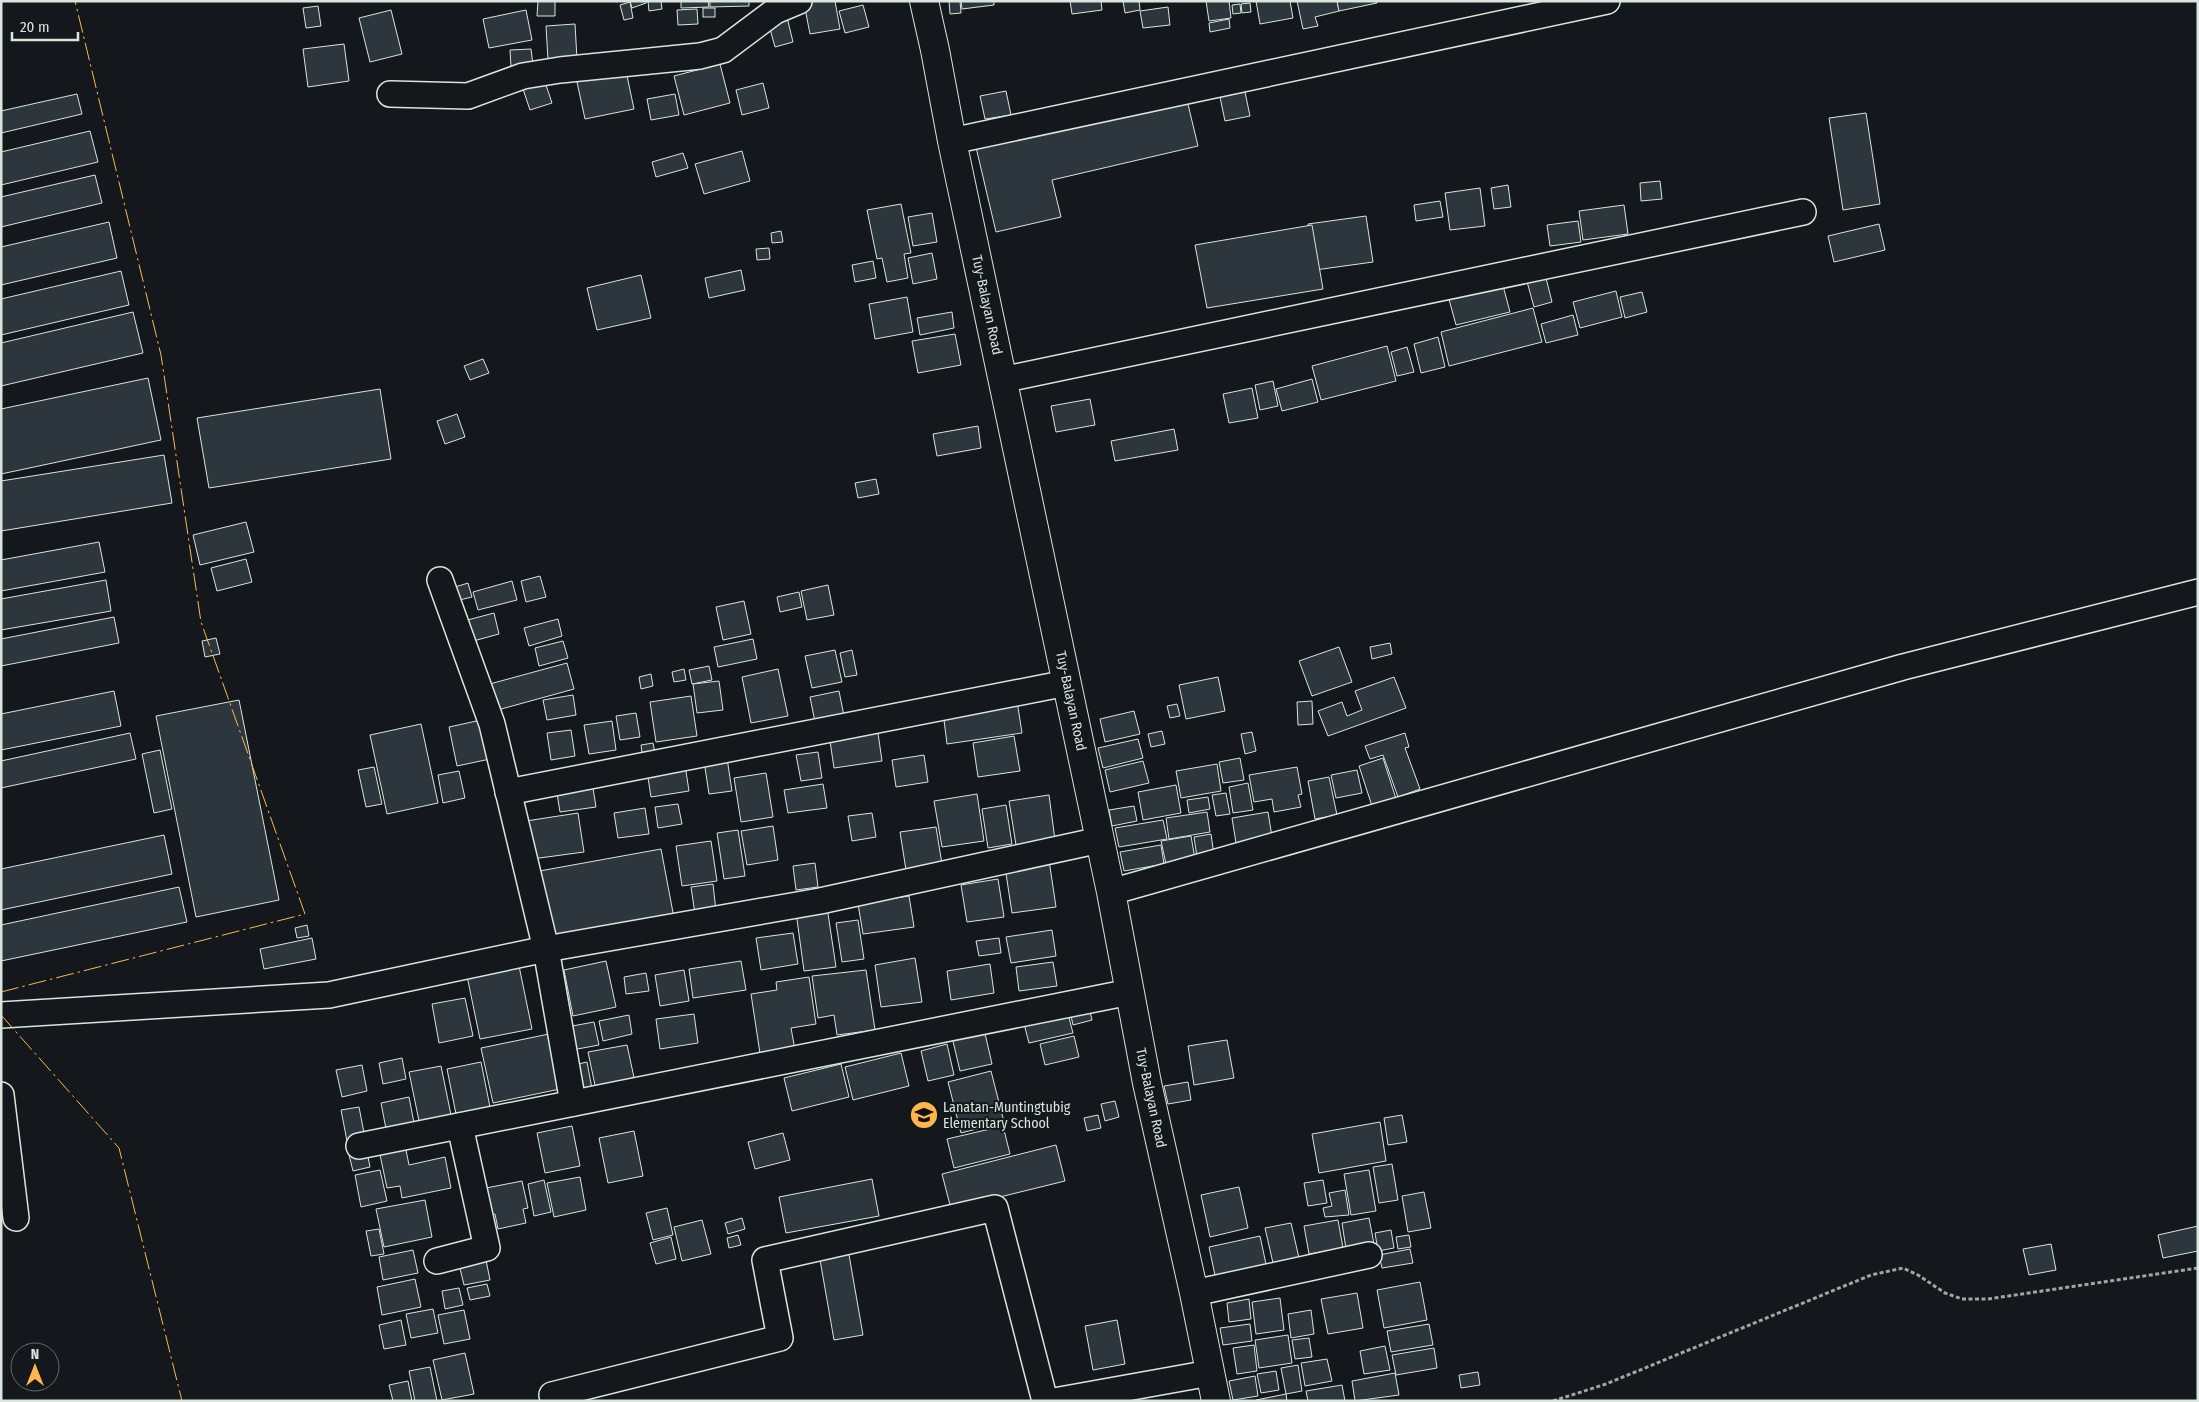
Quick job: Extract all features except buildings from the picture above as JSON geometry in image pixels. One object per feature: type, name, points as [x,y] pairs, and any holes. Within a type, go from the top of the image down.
[{"type":"main road","name":"Tuy-Balayan Road","points":[[924,1],[936,50],[952,141],[1111,892],[1147,1083],[1216,1401]]},
{"type":"street","points":[[390,94],[468,96],[524,76],[560,70],[700,56],[723,50],[775,11],[799,1]]},
{"type":"street","points":[[952,141],[1608,1]]},
{"type":"street","points":[[1002,380],[1803,212]]},
{"type":"street","points":[[440,580],[492,724],[546,949],[573,1103]]},
{"type":"street","points":[[1111,892],[1904,668],[2198,592]]},
{"type":"street","points":[[508,792],[1067,683]]},
{"type":"street","points":[[1,1015],[329,995],[546,949],[820,901],[1100,840]]},
{"type":"street","points":[[359,1146],[1130,992]]},
{"type":"street","points":[[1,1095],[16,1218]]},
{"type":"street","points":[[436,1261],[487,1248],[460,1126]]},
{"type":"street","points":[[552,1395],[780,1338],[764,1260],[995,1208],[1045,1401]]},
{"type":"street","points":[[1194,1293],[1369,1255]]},
{"type":"street","points":[[1054,1401],[1210,1374]]},
{"type":"path","points":[[1554,1401],[1606,1384],[1871,1275],[1903,1268],[1918,1275],[1945,1293],[1962,1299],[1988,1300],[2198,1268]]},
{"type":"power","points":[[1,992],[305,914],[201,622],[161,355],[75,1]]},
{"type":"power","points":[[1,1015],[119,1148],[182,1401]]},
{"type":"place","name":"Lanatan-Muntingtubig Elementary School","points":[[924,1115]]}]
